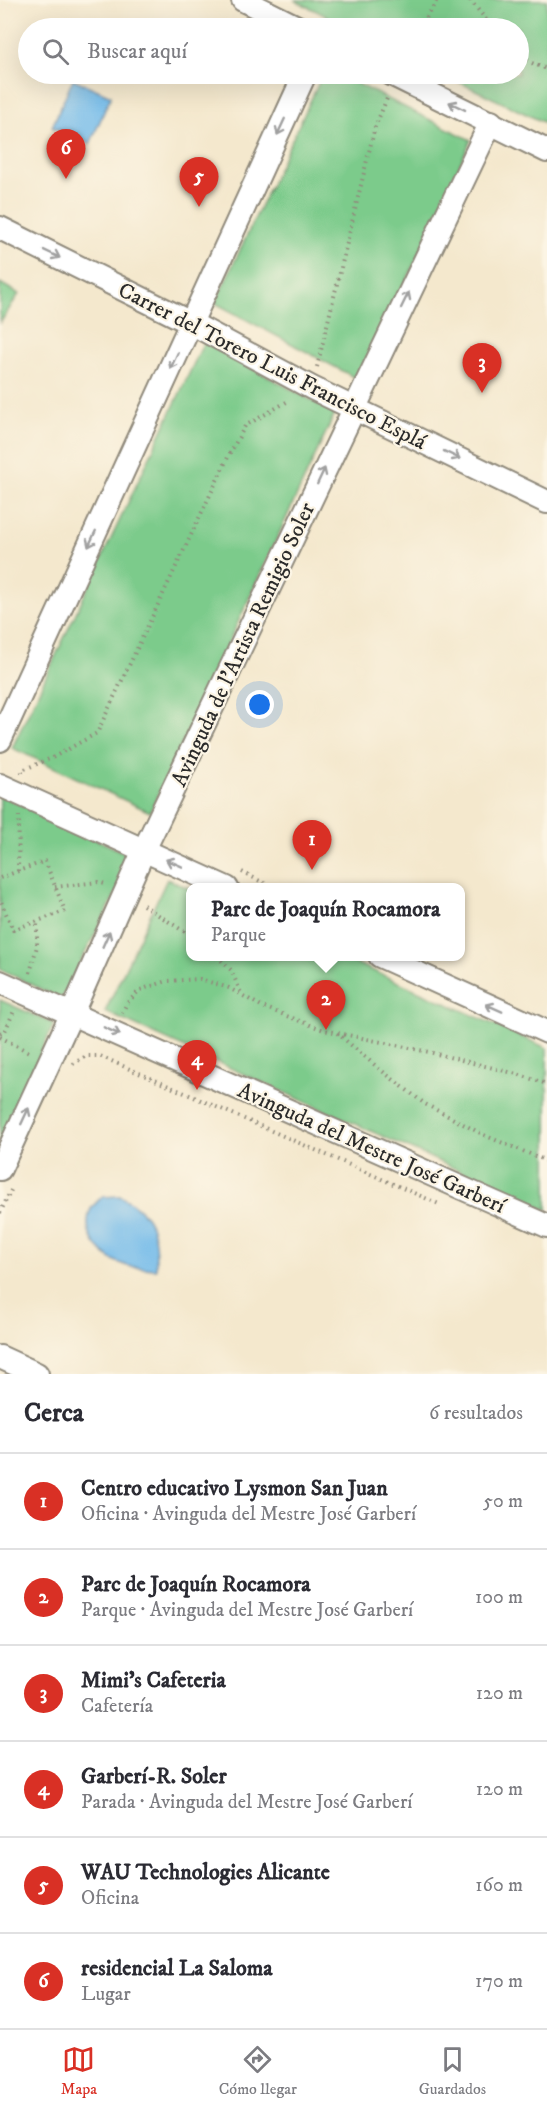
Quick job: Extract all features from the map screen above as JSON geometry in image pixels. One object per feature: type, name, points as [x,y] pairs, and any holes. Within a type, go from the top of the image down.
[{"type":"street","points":[[243,0],[279,18]]},
{"type":"street","points":[[0,740],[300,84]]},
{"type":"street","points":[[412,84],[547,151]]},
{"type":"street","name":"Avinguda de l'Artista Remigio Soler","points":[[0,1169],[144,850],[490,122]]},
{"type":"street","name":"Carrer del Torero Luis Francisco Esplá","points":[[0,228],[192,323],[312,388],[547,502]]},
{"type":"street","points":[[10,790],[216,883]]},
{"type":"street","points":[[389,961],[547,1032]]},
{"type":"street","name":"Avinguda del Mestre José Garberí","points":[[0,982],[547,1226]]},
{"type":"street","points":[[0,1357],[37,1374]]},
{"type":"path","points":[[426,18],[437,0]]},
{"type":"path","points":[[470,0],[485,18]]},
{"type":"path","points":[[529,62],[547,69]]},
{"type":"path","points":[[18,871],[10,790],[22,770],[52,758],[97,733],[245,426],[312,388],[375,127],[391,84]]},
{"type":"path","points":[[0,878],[45,861],[65,911],[13,930],[0,899]]},
{"type":"path","points":[[55,887],[98,882],[119,888],[186,933]]},
{"type":"path","points":[[221,961],[231,970],[241,994]]},
{"type":"path","points":[[114,1031],[127,1003],[140,990],[167,981],[200,979],[229,988],[263,1007],[324,1030],[429,1052],[547,1084]]},
{"type":"path","points":[[337,1032],[425,1104],[486,1136],[547,1161]]},
{"type":"path","points":[[0,1037],[69,1071],[74,1063],[86,1056],[100,1056],[446,1207]]},
{"type":"green space","points":[[294,0],[547,0],[547,124],[463,84],[529,84],[529,18],[331,18]]},
{"type":"green space","points":[[318,84],[358,84],[471,140],[361,381],[215,303]]},
{"type":"green space","points":[[0,283],[19,294],[0,323]]},
{"type":"green space","points":[[204,342],[335,413],[150,812],[12,748]]},
{"type":"green space","points":[[0,795],[132,856],[119,888],[61,999],[0,969]]},
{"type":"green space","points":[[167,879],[186,887],[186,961],[351,961],[547,1048],[547,1210],[105,1012]]},
{"type":"green space","points":[[0,1000],[54,1024],[0,1143]]},
{"type":"water","points":[[71,84],[84,84],[111,96],[90,144],[52,127]]},
{"type":"water","points":[[120,1196],[140,1210],[151,1225],[154,1234],[156,1269],[131,1267],[119,1263],[103,1253],[92,1238],[88,1221],[92,1207],[102,1197]]},
{"type":"place","name":"residencial La Saloma","points":[[66,179]]},
{"type":"place","name":"WAU Technologies Alicante","points":[[199,207]]},
{"type":"place","name":"Mimi's Cafeteria","points":[[482,393]]},
{"type":"place","name":"Centro educativo Lysmon San Juan","points":[[312,870]]},
{"type":"place","name":"Parc de Joaquín Rocamora","points":[[326,1030]]},
{"type":"place","name":"Garberí-R. Soler","points":[[197,1090]]}]
